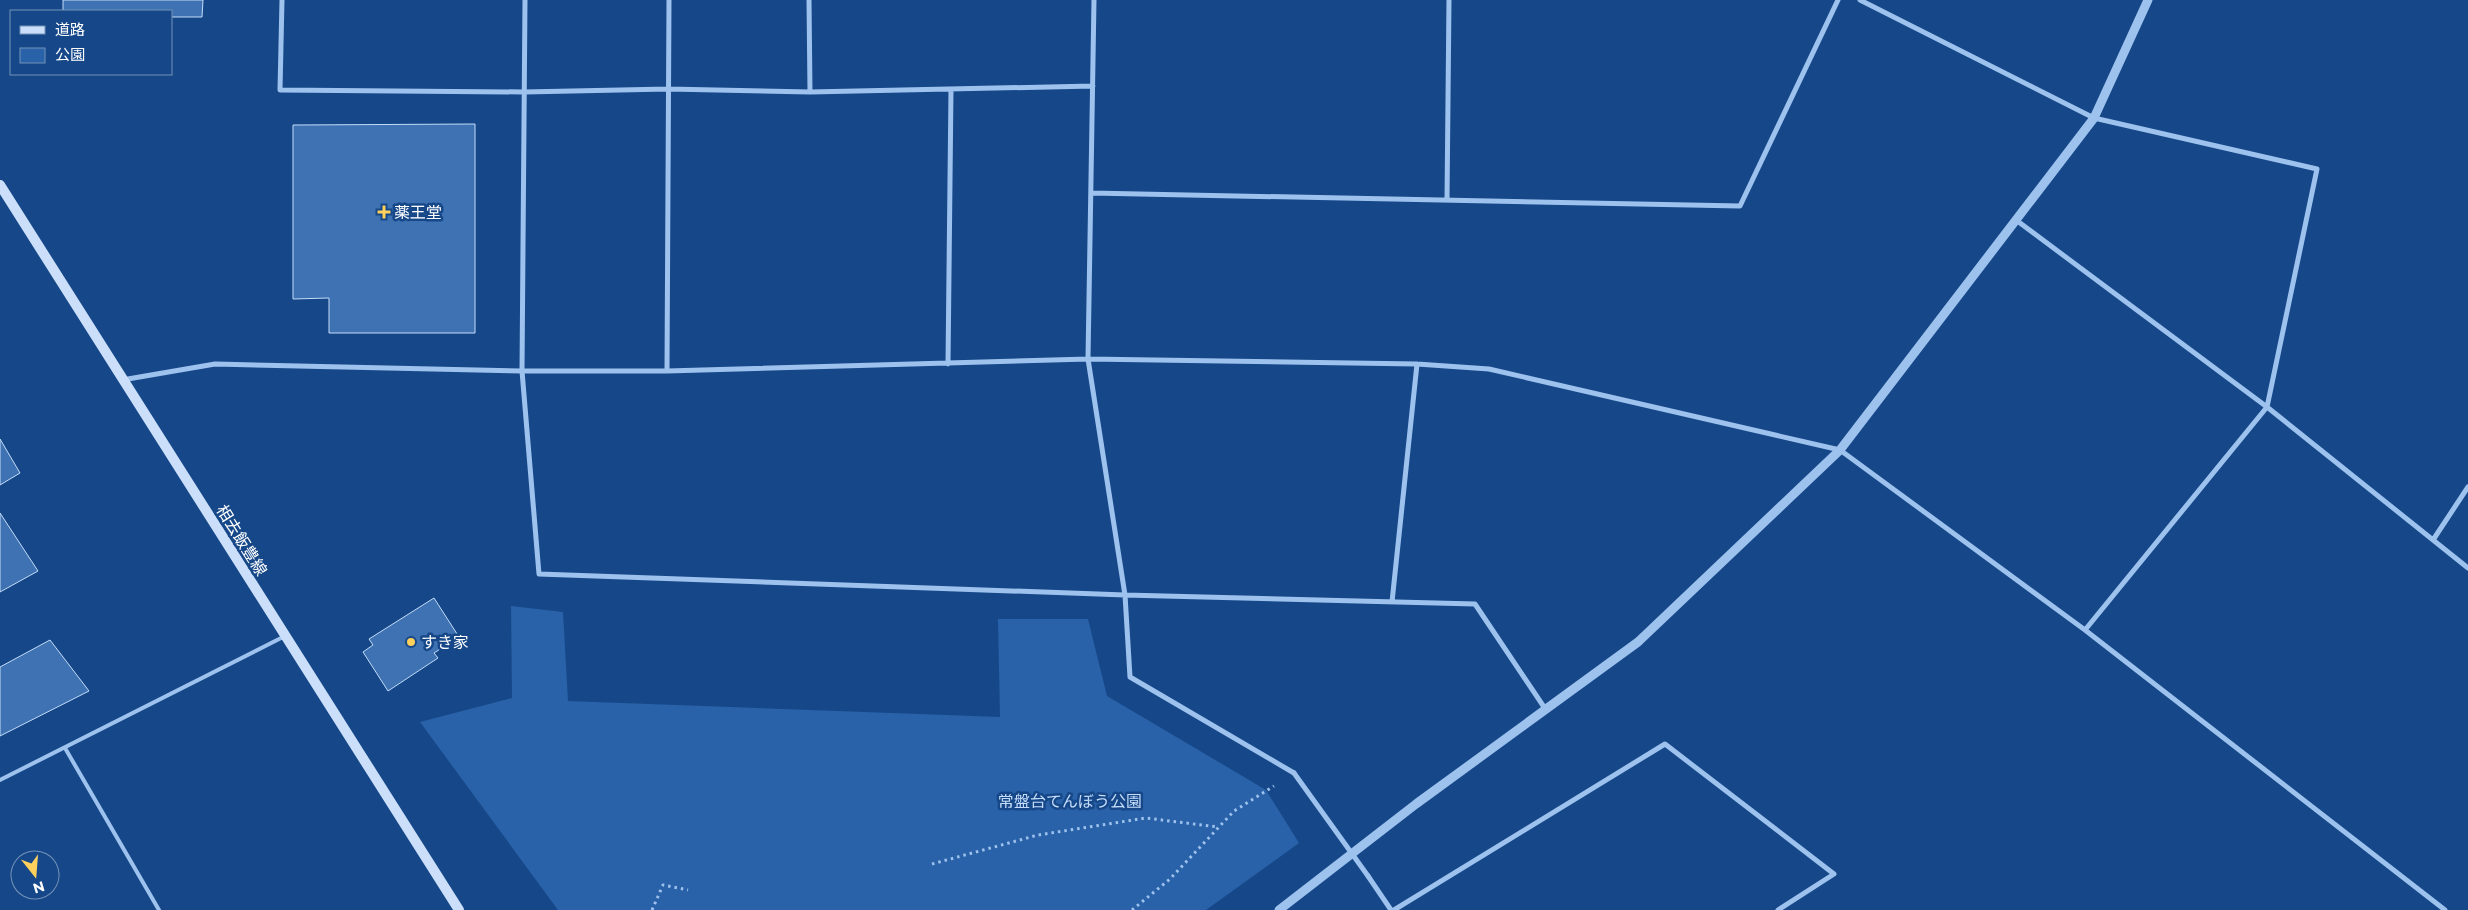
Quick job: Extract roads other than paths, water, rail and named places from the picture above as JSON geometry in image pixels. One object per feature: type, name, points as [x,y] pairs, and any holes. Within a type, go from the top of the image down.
[{"type":"main road","name":"相去飯豊線","points":[[0,185],[459,910]]},
{"type":"street","points":[[282,0],[280,90],[524,92],[668,89],[810,92],[1093,86]]},
{"type":"street","points":[[525,0],[522,371],[539,574],[1126,595],[1475,604],[1546,710]]},
{"type":"street","points":[[667,371],[669,0]]},
{"type":"street","points":[[809,0],[810,92]]},
{"type":"street","points":[[1094,0],[1088,359],[1126,595],[1130,677],[1294,773],[1393,910],[1665,744],[1834,874],[1778,910]]},
{"type":"street","points":[[1446,200],[1449,0]]},
{"type":"street","points":[[1091,193],[1740,206],[1838,0]]},
{"type":"street","points":[[1860,0],[2094,118],[2317,169],[2267,407],[2085,630]]},
{"type":"street","points":[[1279,910],[1416,804],[1638,642],[1840,450],[2094,118],[2148,0]]},
{"type":"street","points":[[948,364],[951,89]]},
{"type":"street","points":[[2016,220],[2267,407],[2468,568]]},
{"type":"street","points":[[122,380],[215,364],[522,371],[667,371],[1088,359],[1417,364],[1490,369],[1840,450],[2085,630],[2445,910]]},
{"type":"street","points":[[1392,602],[1417,364]]},
{"type":"street","points":[[2433,540],[2468,487]]},
{"type":"lane","points":[[0,780],[285,636]]},
{"type":"lane","points":[[65,748],[159,910]]},
{"type":"place","name":"薬王堂","points":[[384,212]]},
{"type":"place","name":"すき家","points":[[411,642]]},
{"type":"park label","name":"常盤台てんぼう公園","points":[[1070,801]]}]
